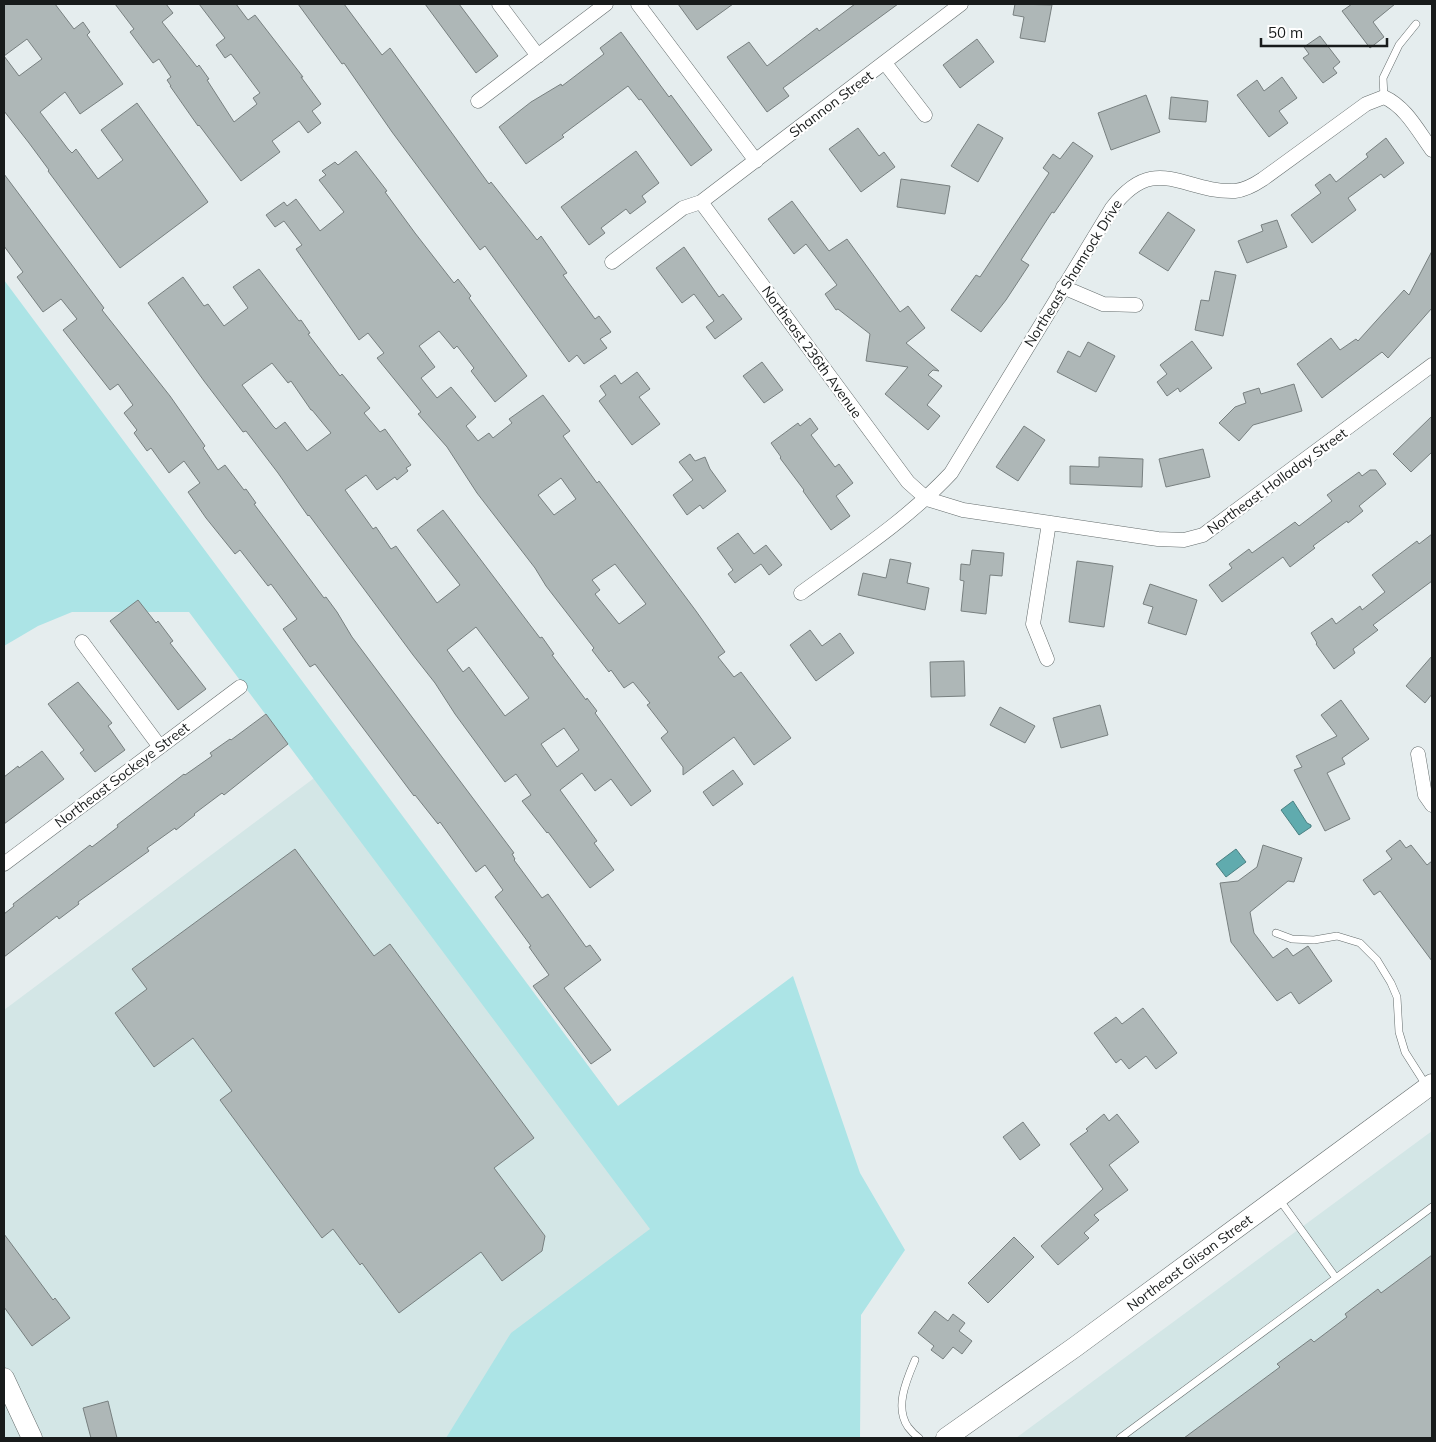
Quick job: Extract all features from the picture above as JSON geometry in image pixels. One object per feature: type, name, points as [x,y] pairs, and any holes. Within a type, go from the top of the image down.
[{"type":"main road","name":"Northeast Glisan Street","points":[[946,1438],[1075,1347],[1430,1086]]},
{"type":"main road","points":[[4,1378],[12,1400],[32,1438]]},
{"type":"street","points":[[499,4],[538,56]]},
{"type":"street","points":[[478,101],[606,4]]},
{"type":"street","points":[[638,4],[756,161]]},
{"type":"street","name":"Shannon Street","points":[[612,262],[684,208],[701,202],[961,4]]},
{"type":"street","points":[[885,63],[924,115]]},
{"type":"street","points":[[1384,97],[1395,102],[1404,111],[1432,150]]},
{"type":"street","name":"Northeast Shamrock Drive","points":[[802,593],[927,499],[951,473],[1063,287],[1122,195],[1142,182],[1170,178],[1218,190],[1236,191],[1249,188],[1366,104],[1384,97]]},
{"type":"street","name":"Northeast 236th Avenue","points":[[701,202],[908,482],[927,499]]},
{"type":"street","points":[[1063,287],[1103,304],[1136,306]]},
{"type":"street","name":"Northeast Holladay Street","points":[[927,499],[964,510],[1158,539],[1184,540],[1203,535],[1432,365]]},
{"type":"street","points":[[1047,659],[1033,624],[1049,523]]},
{"type":"street","points":[[82,642],[160,747]]},
{"type":"street","name":"Northeast Sockeye Street","points":[[4,864],[240,687]]},
{"type":"street","points":[[1418,754],[1425,795],[1432,805]]},
{"type":"lane","points":[[1384,97],[1383,78],[1399,45],[1416,24]]},
{"type":"lane","points":[[1276,933],[1292,939],[1314,940],[1337,936],[1360,943],[1377,960],[1391,982],[1397,997],[1399,1032],[1405,1052],[1430,1086]]},
{"type":"lane","points":[[1278,1198],[1336,1278]]},
{"type":"lane","points":[[1120,1438],[1432,1207]]},
{"type":"lane","points":[[915,1360],[904,1385],[902,1410],[907,1426],[919,1438]]},
{"type":"shaded area","points":[[4,280],[618,1106],[793,976],[860,1173],[905,1250],[861,1315],[860,1438],[446,1438],[511,1333],[650,1229],[189,612],[72,612],[38,626],[4,646]]},
{"type":"shaded area","points":[[353,749],[861,1438],[4,1438],[4,1010]]},
{"type":"shaded area","points":[[1293,801],[1307,823],[1311,825],[1311,827],[1299,835],[1281,810]]},
{"type":"shaded area","points":[[1236,849],[1246,862],[1226,877],[1216,864]]},
{"type":"shaded area","points":[[1432,1131],[1432,1438],[1016,1438]]},
{"type":"building","points":[[4,4],[55,4],[74,29],[83,22],[90,32],[87,35],[123,84],[80,114],[65,92],[40,112],[68,149],[72,153],[76,149],[98,179],[123,160],[101,130],[137,103],[208,202],[120,268],[4,111]],"holes":[[[27,39],[42,59],[19,76],[4,56]]]},
{"type":"building","points":[[115,4],[166,4],[173,13],[162,22],[197,67],[199,65],[234,122],[257,104],[253,98],[260,93],[231,54],[225,58],[216,45],[225,38],[199,4],[236,4],[248,20],[255,15],[303,77],[301,77],[321,104],[312,111],[321,123],[308,133],[299,121],[272,141],[280,152],[241,181],[198,126],[170,86],[167,80],[171,77],[159,59],[153,63],[130,32],[134,29]]},
{"type":"building","points":[[298,4],[344,4],[382,55],[390,48],[489,184],[491,182],[537,240],[541,236],[567,273],[563,275],[595,319],[599,316],[611,332],[600,339],[607,348],[584,364],[577,355],[569,362],[485,246],[480,250],[392,132],[344,63],[342,64]]},
{"type":"building","points":[[425,4],[459,4],[498,56],[476,73]]},
{"type":"building","points":[[678,4],[733,4],[697,30]]},
{"type":"building","points":[[855,4],[898,4],[783,88],[789,96],[767,112],[727,57],[749,42],[767,66],[817,28],[819,31]]},
{"type":"building","points":[[1015,4],[1052,5],[1045,42],[1020,38],[1024,17],[1013,15]]},
{"type":"building","points":[[1352,4],[1395,4],[1373,22],[1384,37],[1370,48],[1342,11]]},
{"type":"building","points":[[621,32],[669,97],[671,95],[712,150],[691,166],[641,99],[639,100],[628,86],[562,135],[564,137],[526,164],[499,127],[531,102],[561,84],[562,86],[604,54],[600,48]]},
{"type":"building","points":[[1320,36],[1340,62],[1333,68],[1337,73],[1323,83],[1303,58],[1309,54],[1304,47]]},
{"type":"building","points":[[977,39],[994,62],[960,88],[943,65]]},
{"type":"building","points":[[1282,77],[1297,98],[1279,111],[1288,123],[1269,137],[1237,95],[1257,80],[1264,91]]},
{"type":"building","points":[[1146,95],[1160,132],[1111,150],[1098,113]]},
{"type":"building","points":[[1171,97],[1208,101],[1206,122],[1169,119]]},
{"type":"building","points":[[978,124],[1003,138],[978,182],[951,166]]},
{"type":"building","points":[[858,128],[879,156],[884,152],[895,167],[861,192],[829,149]]},
{"type":"building","points":[[1386,138],[1404,163],[1384,178],[1381,174],[1348,198],[1356,210],[1312,243],[1291,215],[1321,193],[1315,185],[1330,174],[1336,182],[1368,157],[1366,154]]},
{"type":"building","points":[[1073,142],[1093,156],[1054,213],[1052,212],[1021,260],[1029,265],[1006,300],[981,332],[951,310],[976,275],[980,277],[1049,173],[1043,168],[1053,154],[1060,159]]},
{"type":"building","points":[[356,151],[387,191],[385,192],[415,233],[454,283],[458,279],[471,296],[469,298],[527,376],[495,402],[471,371],[474,368],[457,346],[454,349],[439,331],[419,346],[435,367],[421,378],[437,398],[451,387],[476,417],[466,426],[478,441],[489,433],[493,438],[512,423],[509,419],[543,395],[570,431],[563,436],[597,483],[599,481],[725,652],[718,657],[734,677],[741,672],[791,738],[754,765],[734,737],[683,775],[683,767],[661,738],[668,732],[647,705],[650,703],[633,682],[624,688],[611,670],[609,672],[592,650],[594,648],[477,493],[447,447],[418,414],[421,412],[377,358],[384,353],[368,333],[359,340],[296,249],[302,245],[284,221],[275,227],[266,215],[284,202],[287,206],[296,199],[320,231],[344,212],[319,180],[326,175],[322,171],[335,162],[338,165]],"holes":[[[561,478],[576,499],[554,515],[538,495]],[[615,564],[646,604],[619,624],[595,594],[600,590],[592,580]]]},
{"type":"building","points":[[636,151],[659,183],[642,196],[646,202],[630,214],[626,209],[601,228],[605,233],[589,245],[561,207]]},
{"type":"building","points":[[4,174],[104,308],[102,310],[170,396],[205,446],[203,448],[218,470],[225,465],[244,490],[246,489],[256,503],[254,504],[324,598],[326,597],[352,637],[514,853],[512,854],[514,860],[542,898],[548,894],[586,947],[590,945],[601,960],[564,988],[611,1050],[591,1064],[533,986],[549,975],[529,947],[531,946],[495,897],[503,890],[485,865],[476,872],[440,822],[438,824],[414,796],[315,664],[310,667],[283,629],[297,619],[271,584],[268,586],[240,550],[235,554],[206,518],[188,492],[200,483],[184,461],[169,473],[151,448],[147,451],[134,433],[137,430],[124,413],[133,405],[118,384],[110,390],[63,330],[77,319],[61,299],[43,312],[17,277],[23,272],[4,246]]},
{"type":"building","points":[[901,179],[950,186],[945,214],[897,207]]},
{"type":"building","points":[[792,201],[829,251],[847,239],[900,312],[908,306],[925,328],[906,343],[939,371],[933,370],[928,375],[942,386],[927,405],[940,416],[928,430],[885,394],[908,367],[866,361],[870,334],[838,309],[836,310],[825,294],[837,285],[806,244],[794,254],[768,219]]},
{"type":"building","points":[[1168,212],[1195,230],[1168,271],[1139,253]]},
{"type":"building","points":[[1277,220],[1287,247],[1247,263],[1238,241],[1263,231],[1261,225]]},
{"type":"building","points":[[684,247],[719,297],[723,294],[742,319],[715,339],[706,327],[714,321],[694,294],[682,303],[656,268]]},
{"type":"building","points":[[1432,251],[1432,308],[1388,358],[1382,352],[1322,398],[1297,364],[1331,338],[1340,350],[1356,339],[1358,341],[1404,290],[1409,295]]},
{"type":"building","points":[[259,269],[299,321],[301,320],[310,333],[308,334],[340,376],[342,374],[370,408],[364,413],[380,432],[385,429],[411,465],[406,468],[408,471],[397,480],[395,477],[377,490],[366,475],[345,490],[373,529],[376,527],[391,549],[396,546],[437,603],[460,585],[417,530],[443,510],[540,638],[542,637],[554,654],[552,655],[586,700],[587,698],[597,711],[595,713],[651,791],[631,806],[611,779],[595,791],[582,773],[560,790],[597,841],[594,843],[614,870],[590,888],[522,801],[531,795],[516,774],[505,782],[455,714],[435,683],[246,431],[243,432],[204,381],[148,303],[183,277],[204,306],[208,304],[224,326],[248,308],[233,287]],"holes":[[[272,363],[288,383],[291,381],[311,410],[331,433],[307,451],[285,422],[276,429],[273,426],[242,385]],[[476,627],[529,698],[505,716],[469,667],[463,672],[447,650]],[[564,728],[579,750],[557,767],[541,744]]]},
{"type":"building","points":[[1215,271],[1236,275],[1223,336],[1195,330],[1201,300],[1209,301]]},
{"type":"building","points":[[1192,341],[1212,368],[1180,392],[1178,388],[1167,396],[1157,382],[1167,374],[1160,365]]},
{"type":"building","points":[[1088,342],[1115,356],[1096,392],[1057,372],[1068,351],[1080,357]]},
{"type":"building","points":[[762,362],[783,390],[764,403],[743,376]]},
{"type":"building","points":[[637,372],[650,389],[639,397],[660,424],[632,445],[599,401],[606,395],[600,386],[615,375],[621,384]]},
{"type":"building","points":[[1294,384],[1302,411],[1253,425],[1239,441],[1219,423],[1235,407],[1246,403],[1243,393],[1259,388],[1261,394]]},
{"type":"building","points":[[1432,416],[1432,452],[1411,472],[1393,454]]},
{"type":"building","points":[[810,418],[818,429],[811,435],[835,467],[839,464],[853,483],[836,496],[850,516],[831,530],[771,443],[798,423],[800,426]]},
{"type":"building","points":[[1024,426],[1045,440],[1018,481],[996,467]]},
{"type":"building","points":[[1203,449],[1210,477],[1166,487],[1159,459]]},
{"type":"building","points":[[690,454],[695,461],[705,457],[710,469],[726,491],[703,509],[700,505],[687,515],[673,495],[693,480],[679,462]]},
{"type":"building","points":[[1099,457],[1143,459],[1142,487],[1070,484],[1070,466],[1099,467]]},
{"type":"building","points":[[1370,470],[1376,470],[1386,484],[1359,506],[1363,511],[1313,546],[1315,548],[1290,567],[1283,557],[1222,602],[1209,585],[1232,568],[1229,564],[1249,549],[1252,553],[1295,522],[1299,526],[1332,501],[1327,495],[1359,472],[1362,476]]},
{"type":"building","points":[[738,533],[754,554],[766,545],[782,565],[769,575],[761,564],[735,583],[728,574],[733,570],[717,548]]},
{"type":"building","points":[[1432,534],[1432,581],[1373,625],[1378,630],[1353,649],[1355,653],[1334,669],[1316,644],[1311,633],[1332,618],[1336,624],[1360,606],[1362,610],[1385,592],[1372,575],[1417,541],[1419,544]]},
{"type":"building","points":[[972,550],[1004,553],[1002,576],[990,575],[986,614],[961,611],[964,581],[960,580],[961,564],[970,565]]},
{"type":"building","points":[[890,559],[911,563],[907,583],[929,588],[925,610],[858,595],[863,573],[886,578]]},
{"type":"building","points":[[1077,561],[1113,566],[1104,627],[1069,622]]},
{"type":"building","points":[[1150,584],[1197,600],[1186,635],[1148,623],[1153,607],[1143,604]]},
{"type":"building","points":[[138,600],[156,623],[158,621],[173,641],[170,643],[206,689],[178,710],[110,621]]},
{"type":"building","points":[[810,630],[822,646],[840,633],[854,653],[816,681],[790,645]]},
{"type":"building","points":[[1432,656],[1432,694],[1425,703],[1406,686]]},
{"type":"building","points":[[964,661],[965,696],[931,697],[930,662]]},
{"type":"building","points":[[78,682],[112,723],[108,726],[125,750],[95,772],[80,753],[84,750],[48,704]]},
{"type":"building","points":[[1341,700],[1369,739],[1342,758],[1345,764],[1327,773],[1350,819],[1325,831],[1294,770],[1302,767],[1296,756],[1337,736],[1321,715]]},
{"type":"building","points":[[1100,705],[1108,735],[1061,748],[1053,718]]},
{"type":"building","points":[[1000,707],[1035,726],[1025,743],[990,725]]},
{"type":"building","points":[[266,714],[288,744],[224,795],[222,793],[176,830],[175,828],[147,848],[149,851],[78,902],[79,904],[59,919],[57,916],[4,957],[4,914],[14,906],[13,904],[90,845],[92,847],[118,827],[117,825],[184,774],[212,756],[210,753]]},
{"type":"building","points":[[42,751],[64,779],[4,824],[4,777]]},
{"type":"building","points":[[733,770],[743,784],[713,806],[703,792]]},
{"type":"building","points":[[1400,840],[1406,848],[1411,845],[1427,865],[1432,861],[1432,961],[1380,891],[1374,895],[1363,880],[1392,859],[1386,851]]},
{"type":"building","points":[[1263,845],[1302,858],[1294,882],[1288,881],[1250,912],[1254,933],[1273,958],[1287,948],[1293,956],[1308,946],[1332,981],[1299,1004],[1291,992],[1277,1001],[1231,942],[1220,883],[1238,881],[1257,867]]},
{"type":"building","points":[[295,849],[374,956],[390,944],[534,1138],[494,1168],[545,1236],[542,1251],[502,1281],[481,1252],[399,1313],[362,1263],[360,1265],[333,1229],[322,1238],[220,1100],[232,1091],[193,1038],[154,1067],[115,1013],[147,989],[132,969]]},
{"type":"building","points":[[1143,1008],[1177,1053],[1156,1069],[1146,1056],[1129,1069],[1121,1059],[1116,1063],[1094,1033],[1116,1017],[1122,1024]]},
{"type":"building","points":[[1104,1114],[1109,1121],[1117,1114],[1139,1142],[1109,1165],[1128,1190],[1094,1215],[1099,1220],[1084,1233],[1089,1238],[1058,1265],[1041,1246],[1103,1189],[1070,1144],[1088,1131],[1086,1129]]},
{"type":"building","points":[[1023,1122],[1040,1145],[1020,1160],[1003,1137]]},
{"type":"building","points":[[4,1234],[53,1300],[55,1298],[70,1318],[32,1346],[4,1307]]},
{"type":"building","points":[[1014,1237],[1034,1257],[988,1303],[968,1283]]},
{"type":"building","points":[[1432,1255],[1432,1438],[1184,1438],[1280,1367],[1277,1364],[1311,1339],[1314,1342],[1347,1317],[1345,1314],[1378,1289],[1381,1293]]},
{"type":"building","points":[[935,1311],[948,1321],[953,1314],[965,1323],[959,1331],[972,1341],[962,1354],[953,1347],[943,1359],[931,1350],[934,1346],[918,1333]]},
{"type":"building","points":[[108,1401],[117,1438],[91,1438],[83,1408]]}]
